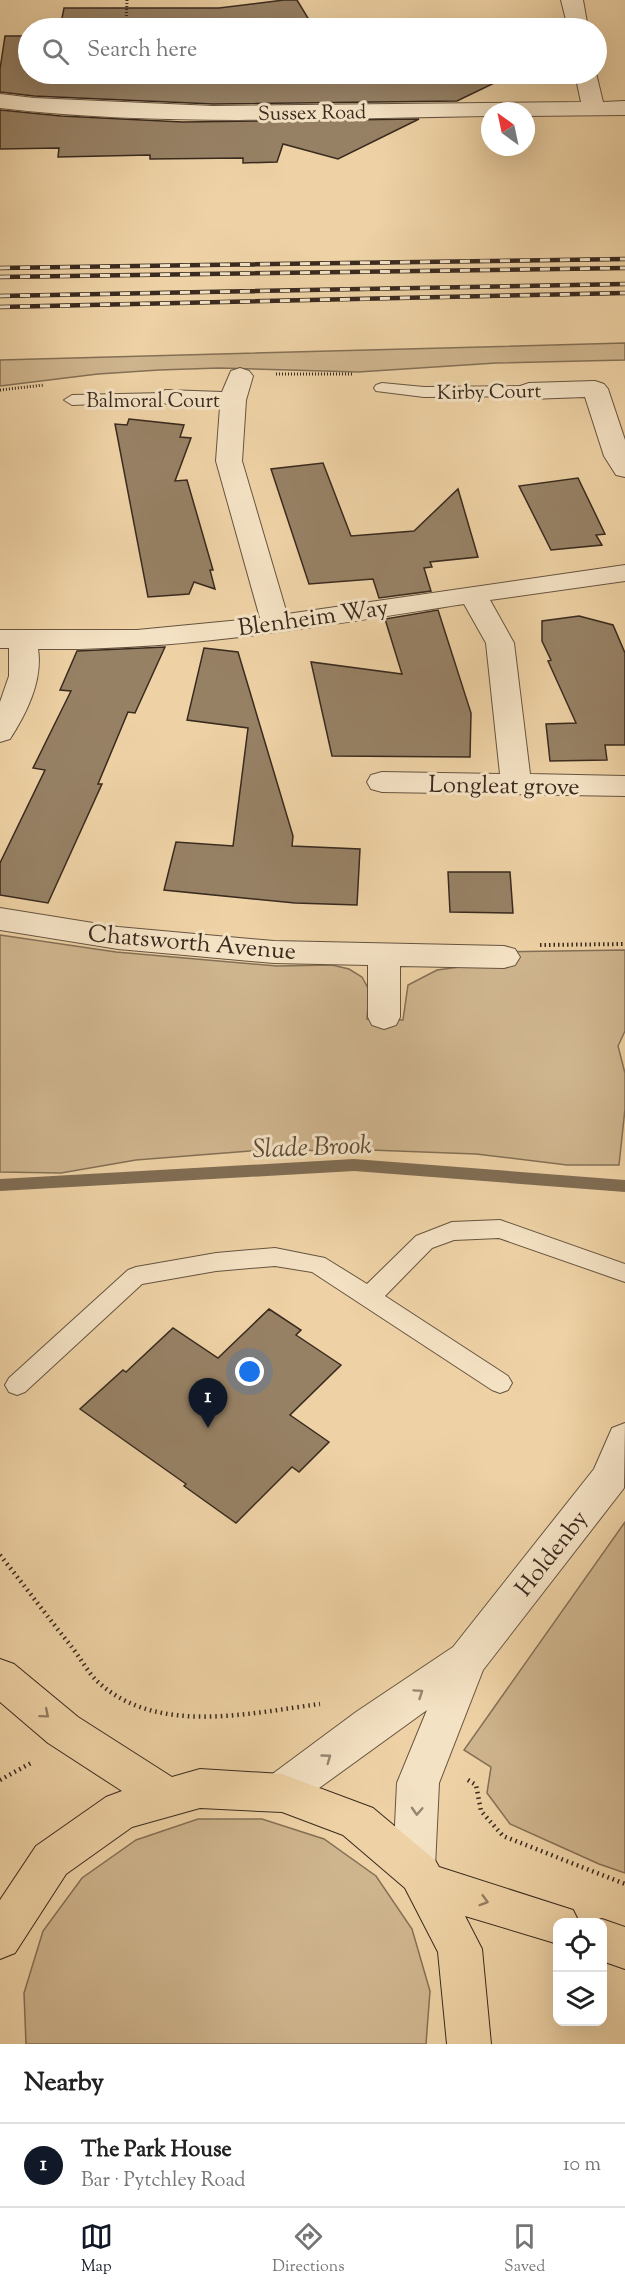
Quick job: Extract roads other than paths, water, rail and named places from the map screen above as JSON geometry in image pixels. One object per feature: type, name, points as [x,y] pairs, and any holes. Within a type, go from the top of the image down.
[{"type":"main road","points":[[0,1677],[63,1730],[164,1795]]},
{"type":"main road","points":[[0,1938],[9,1918],[31,1883],[59,1854],[90,1828],[126,1809],[164,1795],[203,1787],[242,1785],[282,1791],[319,1801],[354,1818],[386,1840],[421,1875],[449,1919],[463,1959],[471,2001],[469,2044]]},
{"type":"main road","points":[[421,1875],[553,1922]]},
{"type":"main road","points":[[607,1941],[625,1948]]},
{"type":"street","points":[[572,0],[576,18]]},
{"type":"street","points":[[588,84],[593,108]]},
{"type":"street","name":"Sussex Road","points":[[0,101],[34,105],[213,113],[625,108]]},
{"type":"street","name":"Kirby Court","points":[[529,391],[592,379],[617,456],[625,469]]},
{"type":"street","name":"Balmoral Court","points":[[166,398],[236,388],[229,461],[276,624]]},
{"type":"street","name":"Blenheim Way","points":[[11,639],[91,640],[171,636],[276,624],[625,573]]},
{"type":"street","name":"Longleat grove","points":[[472,594],[500,643],[516,785]]},
{"type":"street","points":[[0,732],[24,681],[25,651],[11,639]]},
{"type":"street","name":"Longleat grove","points":[[382,782],[625,786]]},
{"type":"street","name":"Chatsworth Avenue","points":[[0,919],[151,941],[274,952],[496,957]]},
{"type":"street","points":[[384,955],[384,1017]]},
{"type":"street","name":"Holdenby","points":[[421,1875],[418,1784],[467,1660],[610,1477],[625,1439]]},
{"type":"street","name":"Holdenby","points":[[282,1791],[371,1725],[467,1660]]},
{"type":"lane","name":"Kirby Court","points":[[382,388],[424,392],[529,391]]},
{"type":"lane","name":"Balmoral Court","points":[[72,400],[166,398]]},
{"type":"lane","points":[[369,1297],[424,1242],[452,1231],[500,1229],[625,1273]]},
{"type":"lane","points":[[17,1385],[136,1276],[216,1262],[275,1257],[317,1264],[500,1383]]},
{"type":"waterway","name":"Slade Brook","points":[[0,1185],[354,1165],[625,1186]]},
{"type":"railway","points":[[0,268],[625,259]]},
{"type":"railway","points":[[0,277],[625,268]]},
{"type":"railway","points":[[0,296],[625,284]]},
{"type":"railway","points":[[0,307],[625,293]]},
{"type":"place","name":"The Park House","points":[[208,1428]]}]
